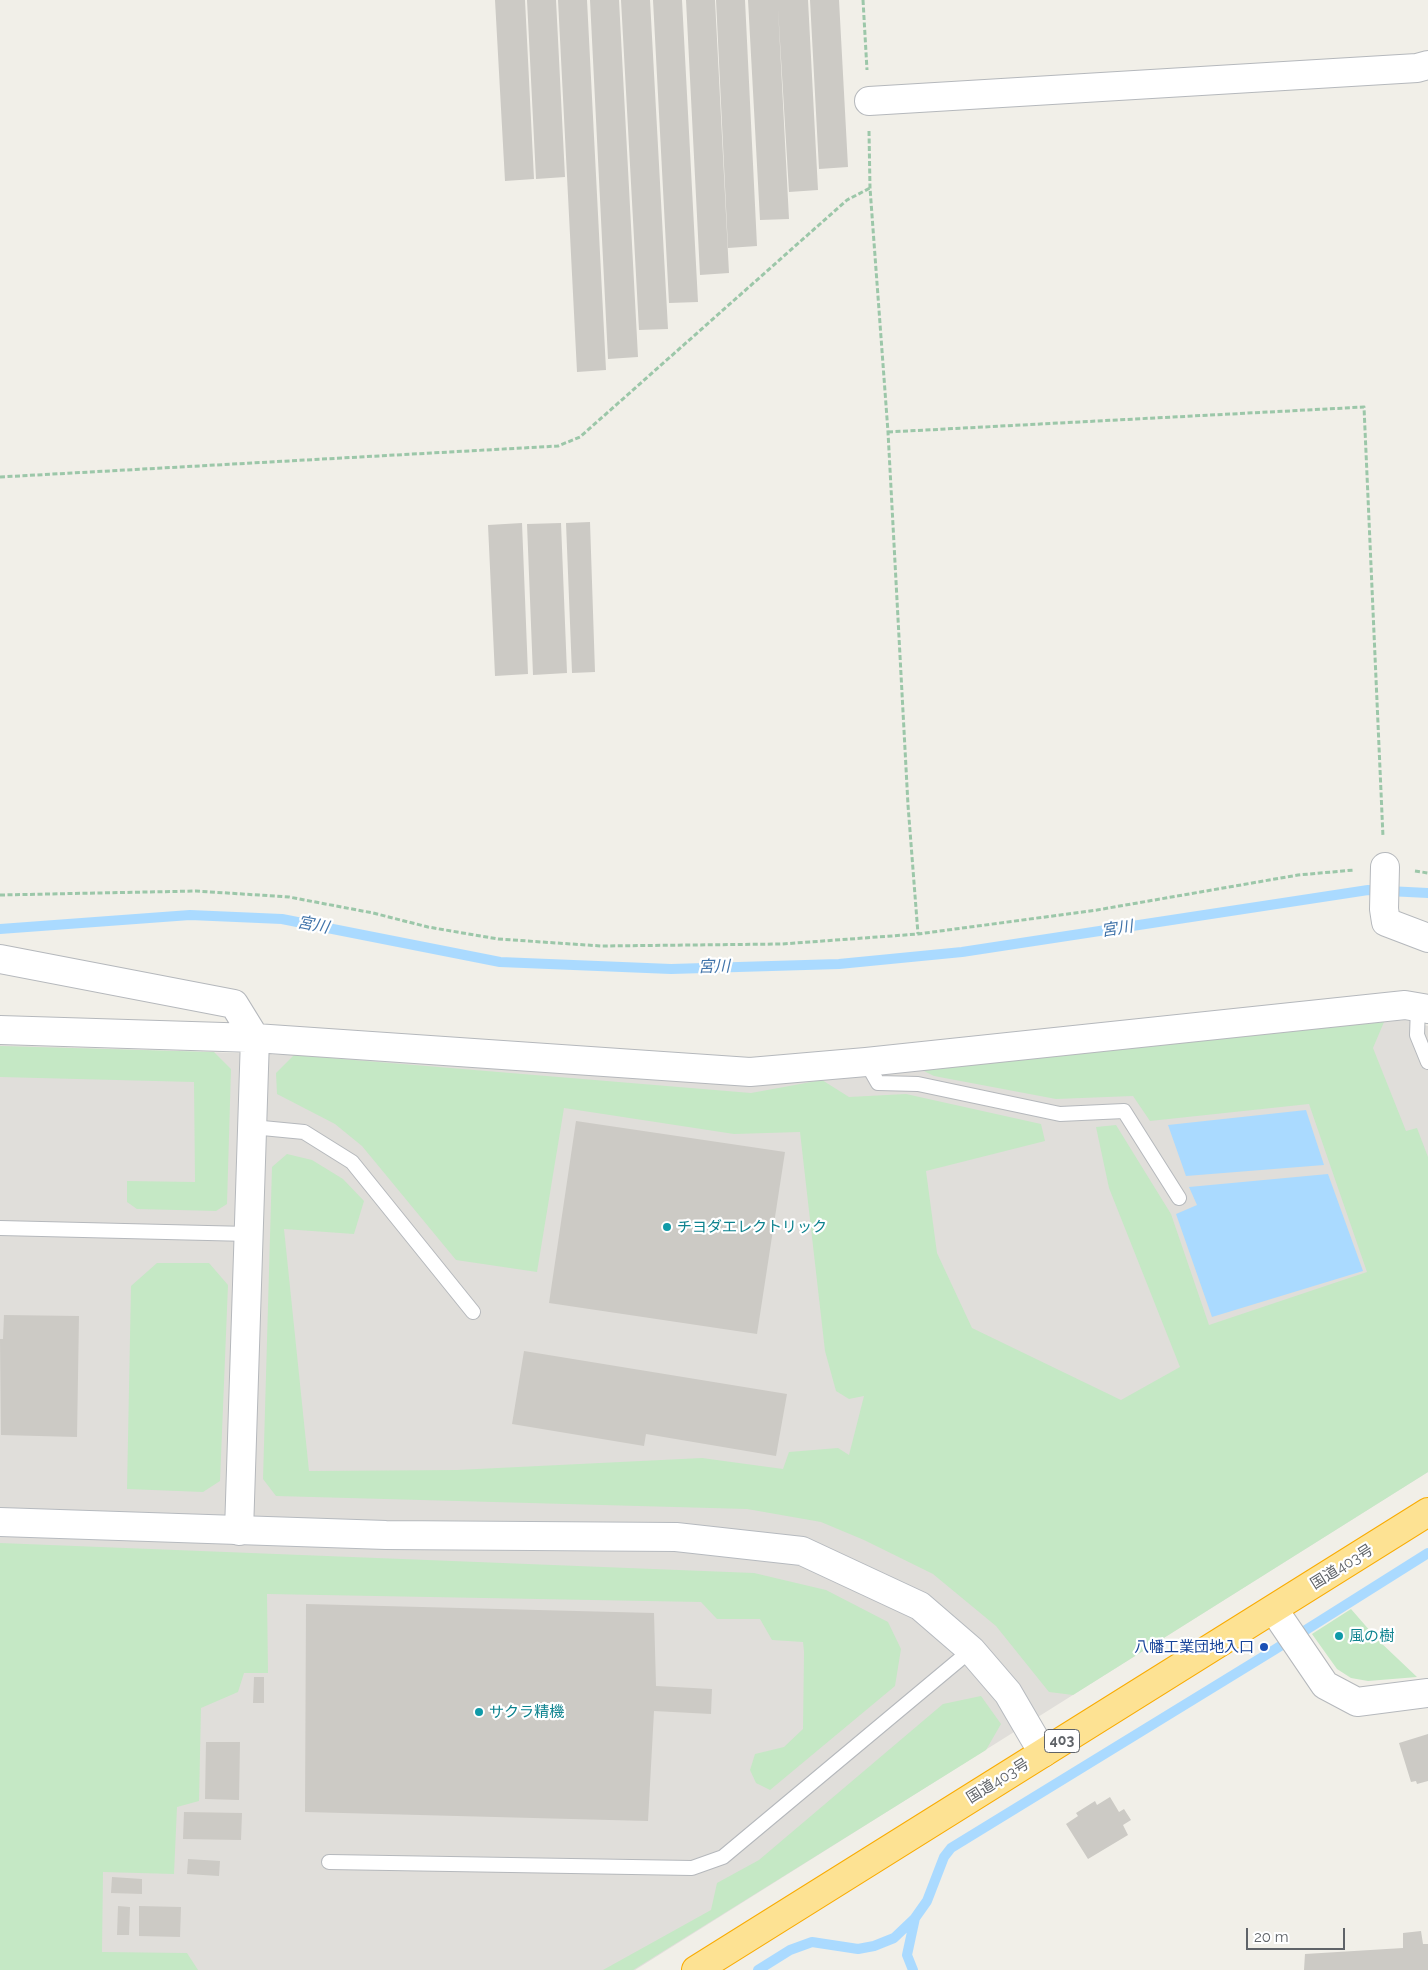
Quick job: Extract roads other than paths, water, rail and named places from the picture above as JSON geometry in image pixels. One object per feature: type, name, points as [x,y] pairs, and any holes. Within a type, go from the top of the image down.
[{"type":"highway","name":"国道403号","points":[[696,1970],[1043,1753],[1286,1628],[1428,1512]]},
{"type":"street","points":[[869,102],[1417,68],[1428,65]]},
{"type":"street","points":[[1385,867],[1384,909],[1386,922],[1428,938]]},
{"type":"street","points":[[0,959],[234,1004],[255,1038],[239,1531]]},
{"type":"street","points":[[0,1030],[255,1038],[750,1072],[866,1062],[1405,1005],[1423,1008]]},
{"type":"street","points":[[0,1522],[386,1535],[676,1537],[802,1551],[920,1606],[971,1650],[1008,1693],[1043,1753]]},
{"type":"street","points":[[1286,1628],[1325,1685],[1356,1702],[1428,1693]]},
{"type":"lane","points":[[1423,1008],[1417,1035],[1428,1062]]},
{"type":"lane","points":[[866,1062],[878,1083],[918,1084],[1060,1114],[1124,1111],[1179,1198]]},
{"type":"lane","points":[[252,1127],[304,1132],[352,1162],[473,1312]]},
{"type":"lane","points":[[0,1228],[248,1234]]},
{"type":"lane","points":[[329,1862],[692,1868],[723,1857],[971,1650]]},
{"type":"water","points":[[1306,1110],[1324,1165],[1186,1176],[1168,1125]]},
{"type":"water","points":[[1328,1174],[1363,1271],[1212,1317],[1176,1214],[1197,1205],[1189,1187]]},
{"type":"waterway","name":"宮川","points":[[0,929],[190,915],[282,919],[500,962],[671,969],[839,964],[962,952],[1368,890],[1428,893]]},
{"type":"waterway","points":[[758,1970],[790,1950],[812,1942],[858,1949],[874,1946],[894,1938],[915,1918],[927,1901],[944,1857],[951,1848],[1428,1553]]},
{"type":"waterway","points":[[913,1970],[907,1955],[915,1918]]},
{"type":"place","name":"チヨダエレクトリック","points":[[667,1227]]},
{"type":"place","name":"風の樹","points":[[1339,1636]]},
{"type":"place","name":"八幡工業団地入口","points":[[1264,1647]]},
{"type":"place","name":"サクラ精機","points":[[479,1712]]}]
